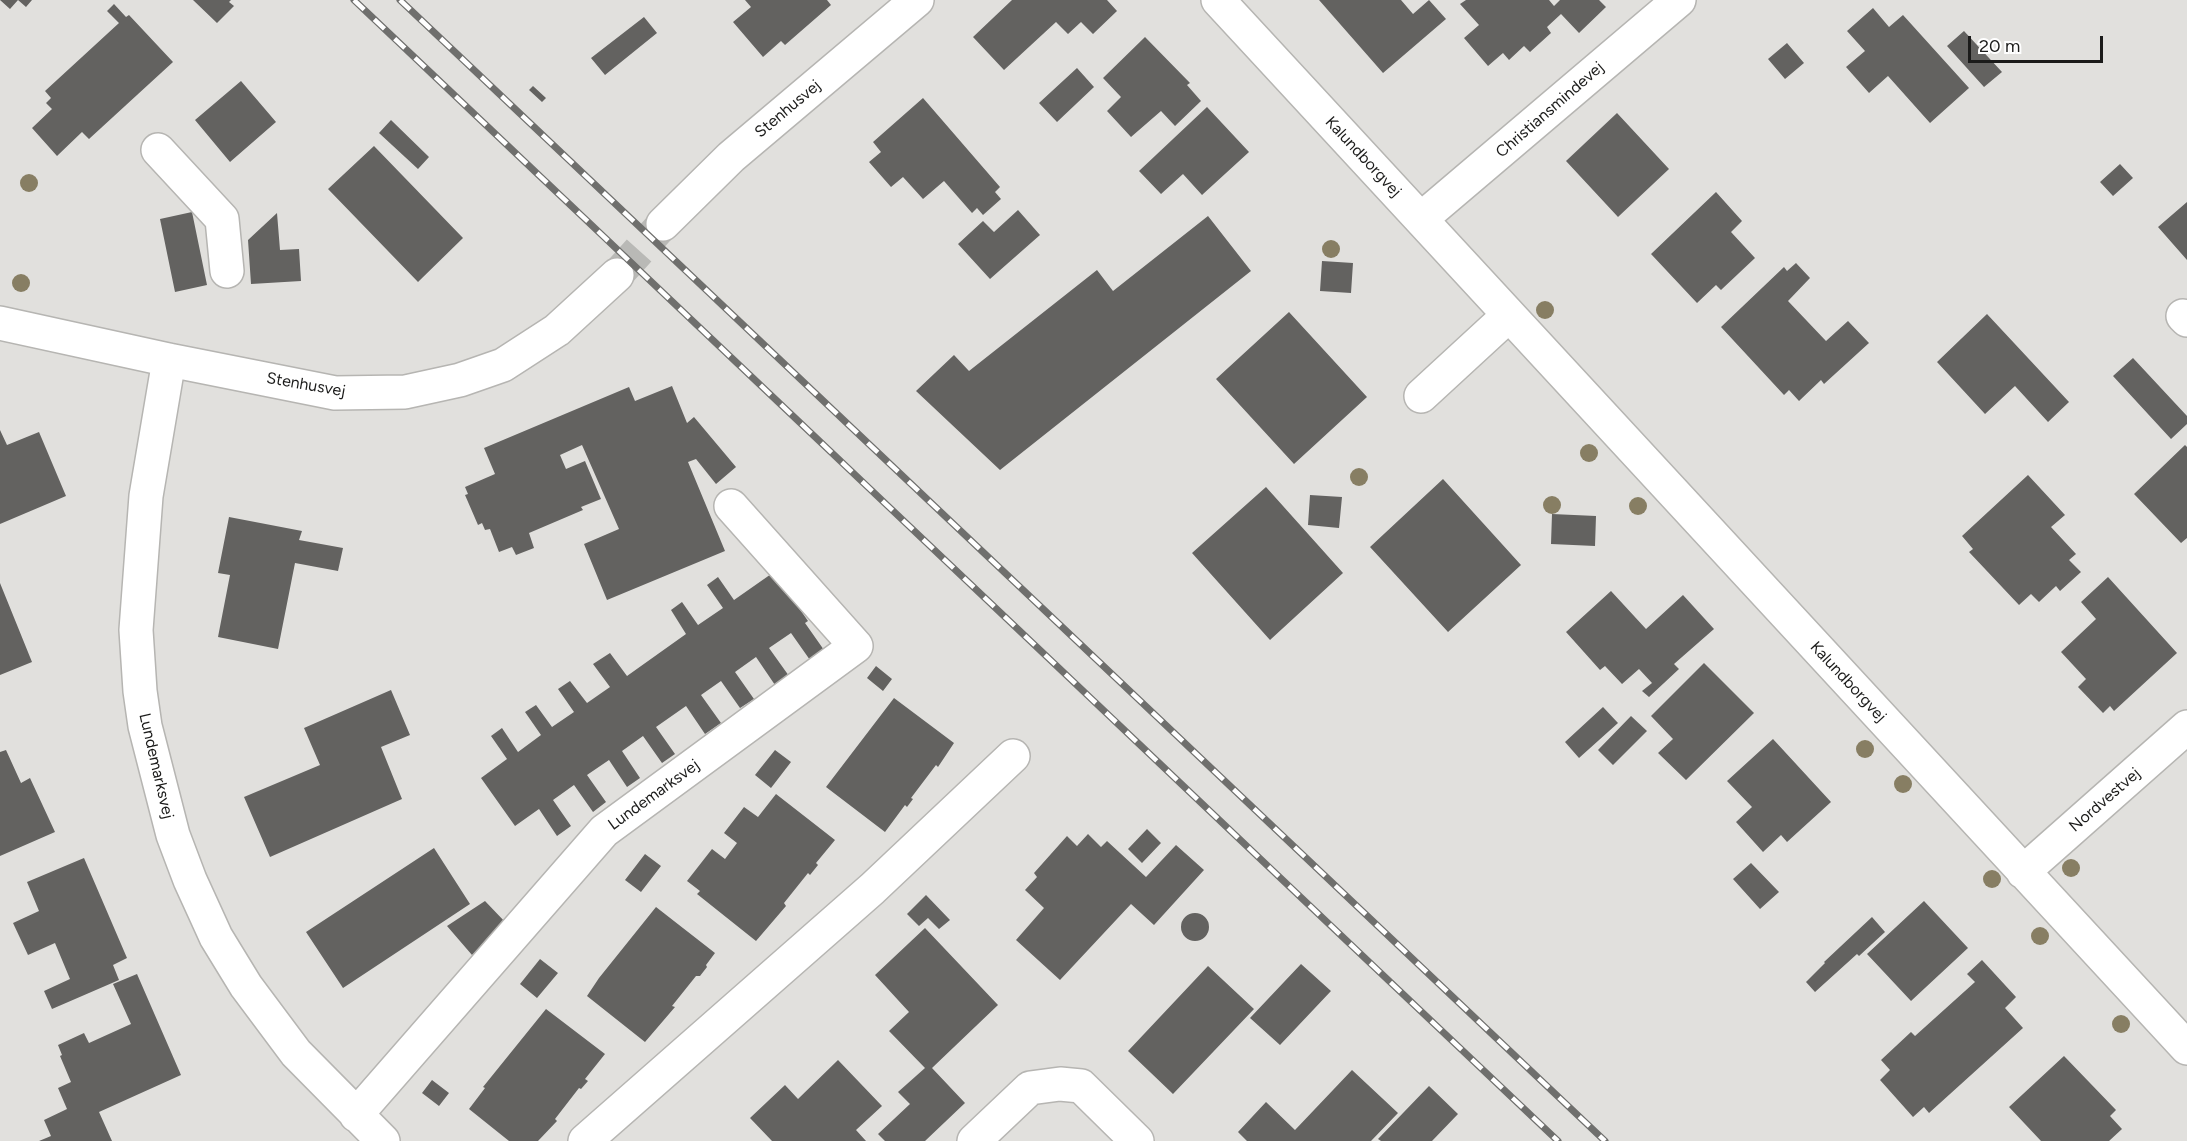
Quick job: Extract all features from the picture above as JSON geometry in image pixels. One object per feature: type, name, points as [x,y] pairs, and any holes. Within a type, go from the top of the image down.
[{"type":"street","name":"Stenhusvej","points":[[663,224],[731,157],[917,0]]},
{"type":"street","name":"Kalundborgvej","points":[[1218,0],[2187,1048]]},
{"type":"street","name":"Christiansmindevej","points":[[1422,219],[1679,0]]},
{"type":"street","points":[[158,150],[222,219],[227,271]]},
{"type":"street","name":"Stenhusvej","points":[[0,323],[335,393],[405,392],[433,387],[503,365],[556,330],[617,275]]},
{"type":"street","points":[[1421,396],[1509,315]]},
{"type":"street","name":"Lundemarksvej","points":[[169,360],[146,496],[136,630],[140,691],[152,759],[173,836],[216,937],[246,986],[279,1033],[307,1066],[383,1141]]},
{"type":"street","name":"Lundemarksvej","points":[[356,1115],[604,831],[856,646],[731,506]]},
{"type":"street","name":"Nordvestvej","points":[[2023,872],[2187,727]]},
{"type":"street","points":[[585,1141],[872,889],[1013,756]]},
{"type":"street","points":[[974,1141],[1030,1088],[1060,1084],[1081,1086],[1137,1141]]},
{"type":"building","points":[[0,0],[18,0],[10,9]]},
{"type":"building","points":[[18,0],[32,0],[26,7]]},
{"type":"building","points":[[193,0],[231,0],[229,2],[234,6],[217,23]]},
{"type":"building","points":[[745,0],[827,0],[831,5],[785,45],[781,41],[763,57],[733,22],[751,7]]},
{"type":"building","points":[[1012,0],[1107,0],[1117,11],[1093,34],[1081,22],[1068,34],[1056,22],[1004,70],[973,37]]},
{"type":"building","points":[[1319,0],[1401,0],[1413,14],[1429,0],[1446,19],[1383,73]]},
{"type":"building","points":[[1466,0],[1549,0],[1554,6],[1560,0],[1599,0],[1606,7],[1579,33],[1561,14],[1547,27],[1551,33],[1530,52],[1524,46],[1509,60],[1503,53],[1488,66],[1464,38],[1479,25],[1460,4]]},
{"type":"building","points":[[114,4],[126,17],[129,15],[173,62],[89,139],[82,132],[57,156],[32,128],[52,109],[46,103],[51,98],[45,91],[119,23],[107,11]]},
{"type":"building","points":[[1873,8],[1889,27],[1903,15],[1969,88],[1930,123],[1888,76],[1869,93],[1846,67],[1865,51],[1847,31]]},
{"type":"building","points":[[644,17],[657,33],[605,75],[591,58]]},
{"type":"building","points":[[1964,31],[2002,72],[1984,87],[1947,46]]},
{"type":"building","points":[[1145,37],[1190,83],[1187,85],[1201,101],[1175,126],[1161,111],[1131,137],[1107,111],[1121,97],[1103,78]]},
{"type":"building","points":[[1787,43],[1804,63],[1785,79],[1768,59]]},
{"type":"building","points":[[1077,68],[1094,87],[1057,122],[1039,103]]},
{"type":"building","points":[[241,81],[276,122],[230,162],[195,120]]},
{"type":"building","points":[[533,86],[546,98],[542,102],[529,90]]},
{"type":"building","points":[[923,98],[1000,187],[995,192],[1001,199],[983,215],[977,208],[972,213],[944,181],[923,199],[903,177],[891,187],[869,162],[881,152],[873,142]]},
{"type":"building","points":[[1207,107],[1249,152],[1202,195],[1183,174],[1161,194],[1139,171]]},
{"type":"building","points":[[1617,113],[1669,169],[1618,217],[1566,161]]},
{"type":"building","points":[[391,120],[429,157],[418,169],[379,133]]},
{"type":"building","points":[[374,146],[463,238],[418,282],[328,189]]},
{"type":"building","points":[[2120,164],[2133,178],[2113,196],[2100,182]]},
{"type":"building","points":[[1716,192],[1742,221],[1731,232],[1755,258],[1721,290],[1716,285],[1697,303],[1651,254]]},
{"type":"building","points":[[2187,202],[2187,260],[2158,227]]},
{"type":"building","points":[[1018,210],[1040,235],[990,279],[958,244],[983,221],[994,232]]},
{"type":"building","points":[[192,212],[207,285],[175,292],[160,219]]},
{"type":"building","points":[[277,213],[280,250],[299,249],[301,281],[251,284],[248,240]]},
{"type":"building","points":[[1208,216],[1251,271],[1000,470],[916,391],[954,355],[969,371],[1097,270],[1113,291]]},
{"type":"building","points":[[1322,261],[1353,263],[1351,293],[1320,291]]},
{"type":"building","points":[[1796,263],[1810,278],[1788,301],[1826,341],[1848,321],[1869,343],[1824,384],[1821,380],[1799,401],[1789,390],[1784,395],[1721,327],[1784,267],[1787,271]]},
{"type":"building","points":[[1289,312],[1367,397],[1294,464],[1216,379]]},
{"type":"building","points":[[1987,314],[2069,402],[2048,422],[2015,386],[1985,414],[1937,362]]},
{"type":"building","points":[[2133,358],[2187,416],[2187,424],[2171,439],[2113,376]]},
{"type":"building","points":[[672,386],[687,423],[694,417],[736,467],[716,484],[696,459],[688,462],[725,551],[607,600],[584,544],[619,529],[582,445],[560,455],[566,469],[585,461],[601,499],[581,507],[583,510],[529,533],[534,548],[516,555],[512,547],[499,552],[490,529],[485,530],[482,523],[478,525],[465,495],[468,494],[465,487],[495,474],[484,448],[629,387],[635,401]]},
{"type":"building","points":[[0,430],[7,445],[39,432],[66,496],[0,524]]},
{"type":"building","points":[[2185,445],[2187,447],[2187,538],[2181,543],[2134,494]]},
{"type":"building","points":[[2028,475],[2065,515],[2051,527],[2076,554],[2069,560],[2081,572],[2060,591],[2056,586],[2039,602],[2031,594],[2019,605],[1969,552],[1973,549],[1962,536]]},
{"type":"building","points":[[1443,479],[1521,565],[1448,632],[1370,547]]},
{"type":"building","points":[[1266,487],[1343,573],[1270,640],[1192,553]]},
{"type":"building","points":[[1310,495],[1342,497],[1339,528],[1308,525]]},
{"type":"building","points":[[1552,514],[1596,516],[1595,546],[1551,544]]},
{"type":"building","points":[[229,517],[302,531],[299,540],[343,548],[338,571],[295,563],[278,649],[218,637],[230,575],[218,573]]},
{"type":"building","points":[[774,572],[808,621],[805,623],[824,650],[810,660],[791,633],[769,648],[789,676],[775,685],[756,657],[735,672],[754,699],[740,708],[721,681],[701,695],[721,723],[705,734],[686,706],[656,727],[675,754],[662,763],[643,736],[622,751],[640,778],[627,787],[609,760],[587,775],[606,802],[593,812],[574,785],[553,800],[571,826],[557,836],[539,809],[515,826],[481,778],[507,759],[491,736],[502,728],[518,752],[541,735],[525,712],[536,705],[552,727],[574,712],[558,689],[570,681],[587,703],[610,687],[593,664],[610,653],[627,676],[686,634],[671,610],[682,602],[698,625],[723,608],[707,585],[718,577],[734,600]]},
{"type":"building","points":[[2108,577],[2177,653],[2114,711],[2110,706],[2103,713],[2078,687],[2086,679],[2061,652],[2096,619],[2081,602]]},
{"type":"building","points":[[0,583],[32,662],[0,675]]},
{"type":"building","points":[[1611,591],[1646,629],[1683,595],[1714,629],[1674,664],[1679,669],[1649,697],[1642,691],[1652,683],[1639,669],[1622,684],[1605,666],[1600,670],[1566,632]]},
{"type":"building","points":[[1704,663],[1754,713],[1686,780],[1658,753],[1673,739],[1651,716]]},
{"type":"building","points":[[876,666],[892,679],[883,691],[867,678]]},
{"type":"building","points":[[391,690],[410,735],[381,747],[402,799],[270,857],[244,797],[320,765],[304,728]]},
{"type":"building","points":[[894,698],[954,743],[938,767],[936,765],[911,798],[913,799],[907,807],[905,805],[885,832],[826,787]]},
{"type":"building","points":[[1603,707],[1618,723],[1579,758],[1565,742]]},
{"type":"building","points":[[1631,716],[1647,731],[1613,765],[1598,750]]},
{"type":"building","points":[[1773,739],[1831,802],[1787,842],[1781,835],[1763,852],[1736,822],[1752,807],[1727,781]]},
{"type":"building","points":[[6,750],[21,783],[30,778],[55,832],[0,856],[0,752]]},
{"type":"building","points":[[775,750],[791,762],[771,788],[755,775]]},
{"type":"building","points":[[776,794],[835,840],[816,863],[818,865],[810,875],[808,873],[784,903],[786,906],[756,941],[697,894],[700,891],[687,881],[712,849],[725,859],[737,843],[724,833],[744,807],[758,817]]},
{"type":"building","points":[[1147,829],[1161,843],[1142,863],[1128,849]]},
{"type":"building","points":[[1088,834],[1101,847],[1107,841],[1146,877],[1176,845],[1204,870],[1154,925],[1131,904],[1060,980],[1016,940],[1044,908],[1025,890],[1037,877],[1034,873],[1067,836],[1077,846]]},
{"type":"building","points":[[434,848],[470,904],[343,988],[306,932]]},
{"type":"building","points":[[645,854],[661,866],[641,892],[625,880]]},
{"type":"building","points":[[84,858],[127,958],[113,965],[119,980],[52,1009],[44,991],[70,979],[55,943],[28,955],[13,923],[39,911],[27,882]]},
{"type":"building","points":[[1751,863],[1779,892],[1760,909],[1733,879]]},
{"type":"building","points":[[926,895],[950,920],[939,929],[928,918],[919,926],[907,914]]},
{"type":"building","points":[[485,901],[507,924],[472,955],[447,926]]},
{"type":"building","points":[[1924,901],[1968,948],[1911,1001],[1867,954]]},
{"type":"building","points":[[656,907],[715,953],[700,976],[696,976],[672,1006],[675,1007],[645,1042],[587,996]]},
{"type":"building","points":[[1195,913],[1205,917],[1209,927],[1205,937],[1195,941],[1185,937],[1181,927],[1185,917]]},
{"type":"building","points":[[1872,917],[1885,932],[1815,992],[1806,982]]},
{"type":"building","points":[[925,928],[998,1005],[932,1068],[965,1103],[925,1141],[885,1141],[878,1134],[910,1104],[898,1092],[925,1068],[889,1031],[909,1012],[875,975]]},
{"type":"building","points":[[540,959],[558,973],[537,998],[520,984]]},
{"type":"building","points":[[1982,960],[2016,997],[2005,1008],[2023,1028],[1929,1113],[1924,1107],[1913,1117],[1880,1080],[1890,1070],[1881,1060],[1911,1032],[1915,1036],[1975,982],[1967,974]]},
{"type":"building","points":[[1301,964],[1331,991],[1280,1045],[1250,1018]]},
{"type":"building","points":[[1208,966],[1254,1009],[1173,1094],[1128,1051]]},
{"type":"building","points":[[137,974],[181,1075],[99,1112],[112,1141],[39,1141],[51,1136],[44,1120],[67,1109],[58,1088],[71,1082],[58,1045],[84,1033],[89,1043],[131,1024],[113,984]]},
{"type":"building","points":[[546,1009],[605,1054],[585,1079],[588,1081],[581,1089],[579,1088],[555,1119],[557,1121],[538,1141],[509,1141],[469,1109],[485,1088],[483,1087]]},
{"type":"building","points":[[2064,1056],[2116,1110],[2110,1116],[2122,1129],[2109,1141],[2041,1141],[2009,1107]]},
{"type":"building","points":[[838,1060],[882,1106],[856,1130],[866,1141],[772,1141],[750,1118],[785,1085],[798,1099]]},
{"type":"building","points":[[1352,1070],[1398,1113],[1371,1141],[1247,1141],[1238,1132],[1266,1102],[1295,1130]]},
{"type":"building","points":[[432,1080],[449,1093],[439,1106],[422,1093]]},
{"type":"building","points":[[1429,1086],[1458,1114],[1432,1141],[1381,1141],[1378,1139]]},
{"type":"tunnel","points":[[617,275],[663,224]]},
{"type":"railway","points":[[354,0],[1558,1141]]},
{"type":"railway","points":[[400,0],[1605,1141]]}]
